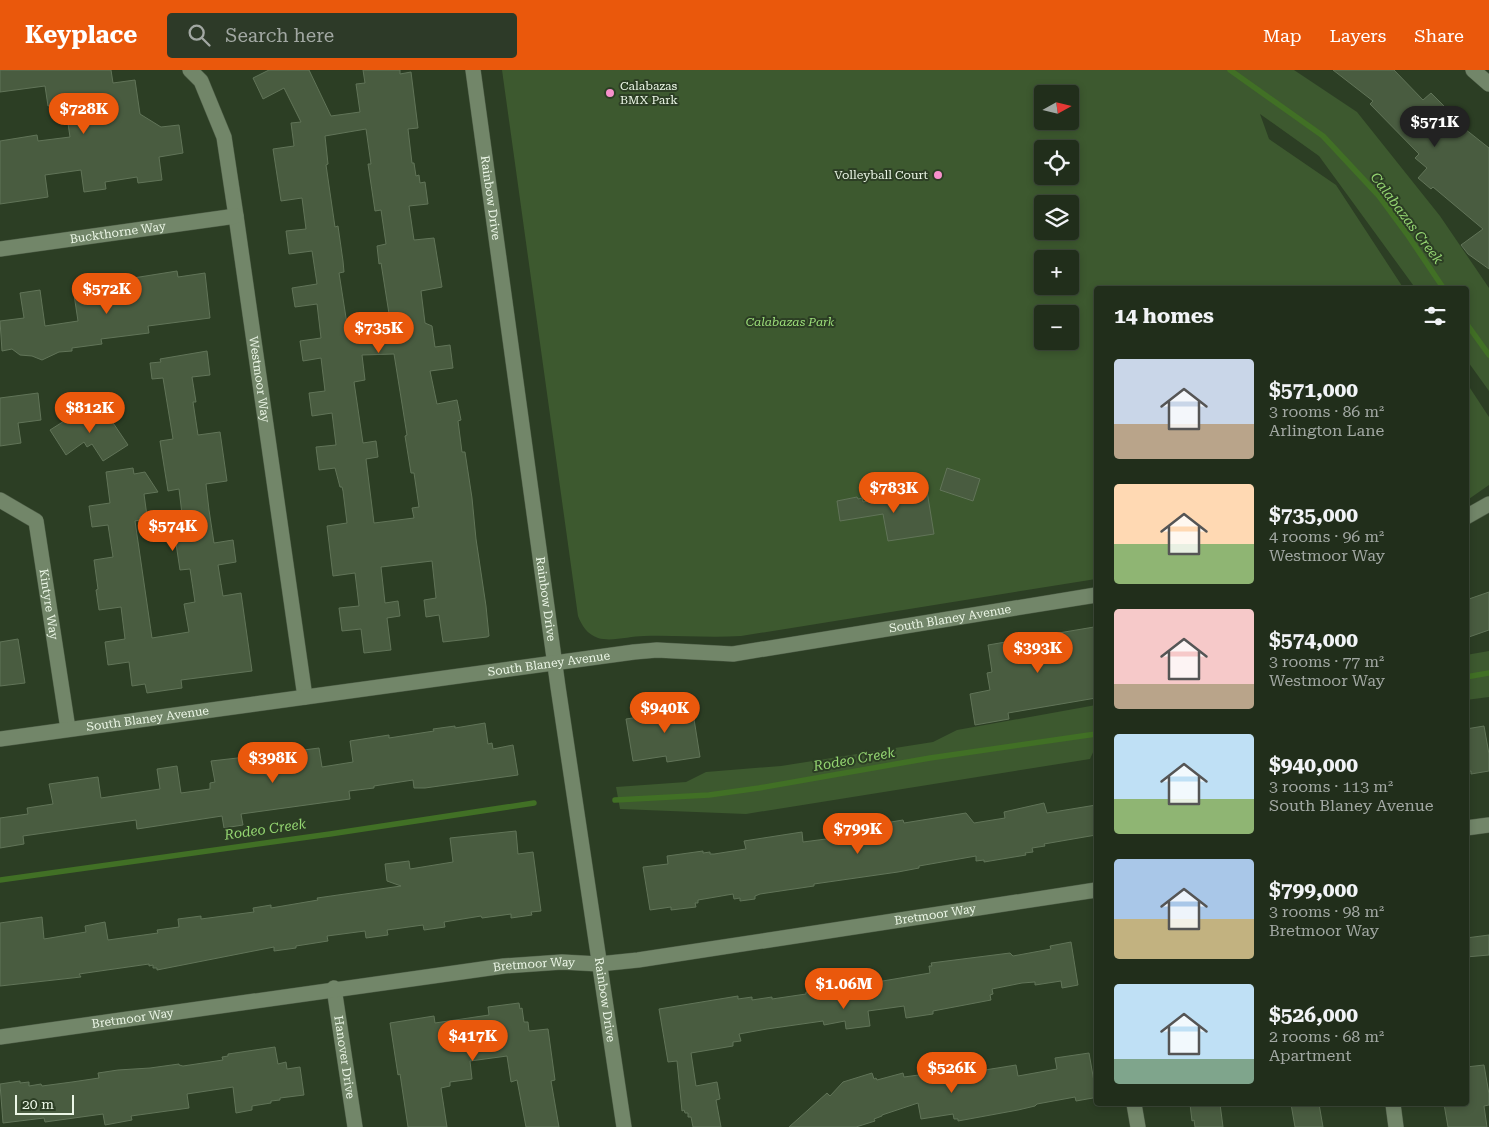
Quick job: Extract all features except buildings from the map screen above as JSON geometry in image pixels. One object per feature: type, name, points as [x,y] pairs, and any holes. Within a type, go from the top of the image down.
[{"type":"street","name":"Westmoor Way","points":[[190,70],[201,81],[224,137],[304,697]]},
{"type":"street","name":"Rainbow Drive","points":[[473,70],[555,663],[624,1127]]},
{"type":"street","points":[[1473,70],[1489,84]]},
{"type":"street","name":"Buckthorne Way","points":[[0,249],[236,216]]},
{"type":"street","name":"Kintyre Way","points":[[0,500],[36,521],[68,729]]},
{"type":"street","points":[[1469,515],[1489,504]]},
{"type":"street","name":"South Blaney Avenue","points":[[0,739],[657,650],[733,654],[1094,595]]},
{"type":"street","points":[[1469,828],[1489,825]]},
{"type":"street","name":"Bretmoor Way","points":[[0,1037],[334,988],[504,966],[560,962],[599,964],[640,960],[1094,890]]},
{"type":"street","name":"Hanover Drive","points":[[334,988],[355,1127]]},
{"type":"street","points":[[1134,1106],[1138,1127]]},
{"type":"street","points":[[1393,1106],[1396,1127]]},
{"type":"green space","name":"Calabazas Park","points":[[502,70],[1294,70],[1357,112],[1440,216],[1489,288],[1489,391],[1469,363],[1469,286],[1414,286],[1319,156],[1260,114],[1269,139],[1336,185],[1402,286],[1094,286],[1094,579],[741,636],[644,636],[603,639],[588,632],[578,616]]},
{"type":"green space","points":[[1469,387],[1489,417],[1489,485],[1469,499]]},
{"type":"green space","points":[[1489,651],[1489,697],[1469,700],[1469,654]]},
{"type":"green space","points":[[1094,705],[1094,750],[1090,759],[746,814],[620,809],[616,787],[686,782],[706,772],[781,766],[933,742],[957,730]]},
{"type":"waterway","name":"Calabazas Creek","points":[[1230,70],[1323,136],[1379,196],[1442,286]]},
{"type":"waterway","name":"Calabazas Creek","points":[[1469,327],[1489,355]]},
{"type":"waterway","name":"Rodeo Creek","points":[[1469,676],[1489,673]]},
{"type":"waterway","name":"Rodeo Creek","points":[[615,800],[709,795],[930,758],[1094,734]]},
{"type":"waterway","name":"Rodeo Creek","points":[[0,880],[330,834],[534,803]]},
{"type":"place","name":"Calabazas BMX Park","points":[[610,93]]},
{"type":"place","name":"Volleyball Court","points":[[938,175]]}]
